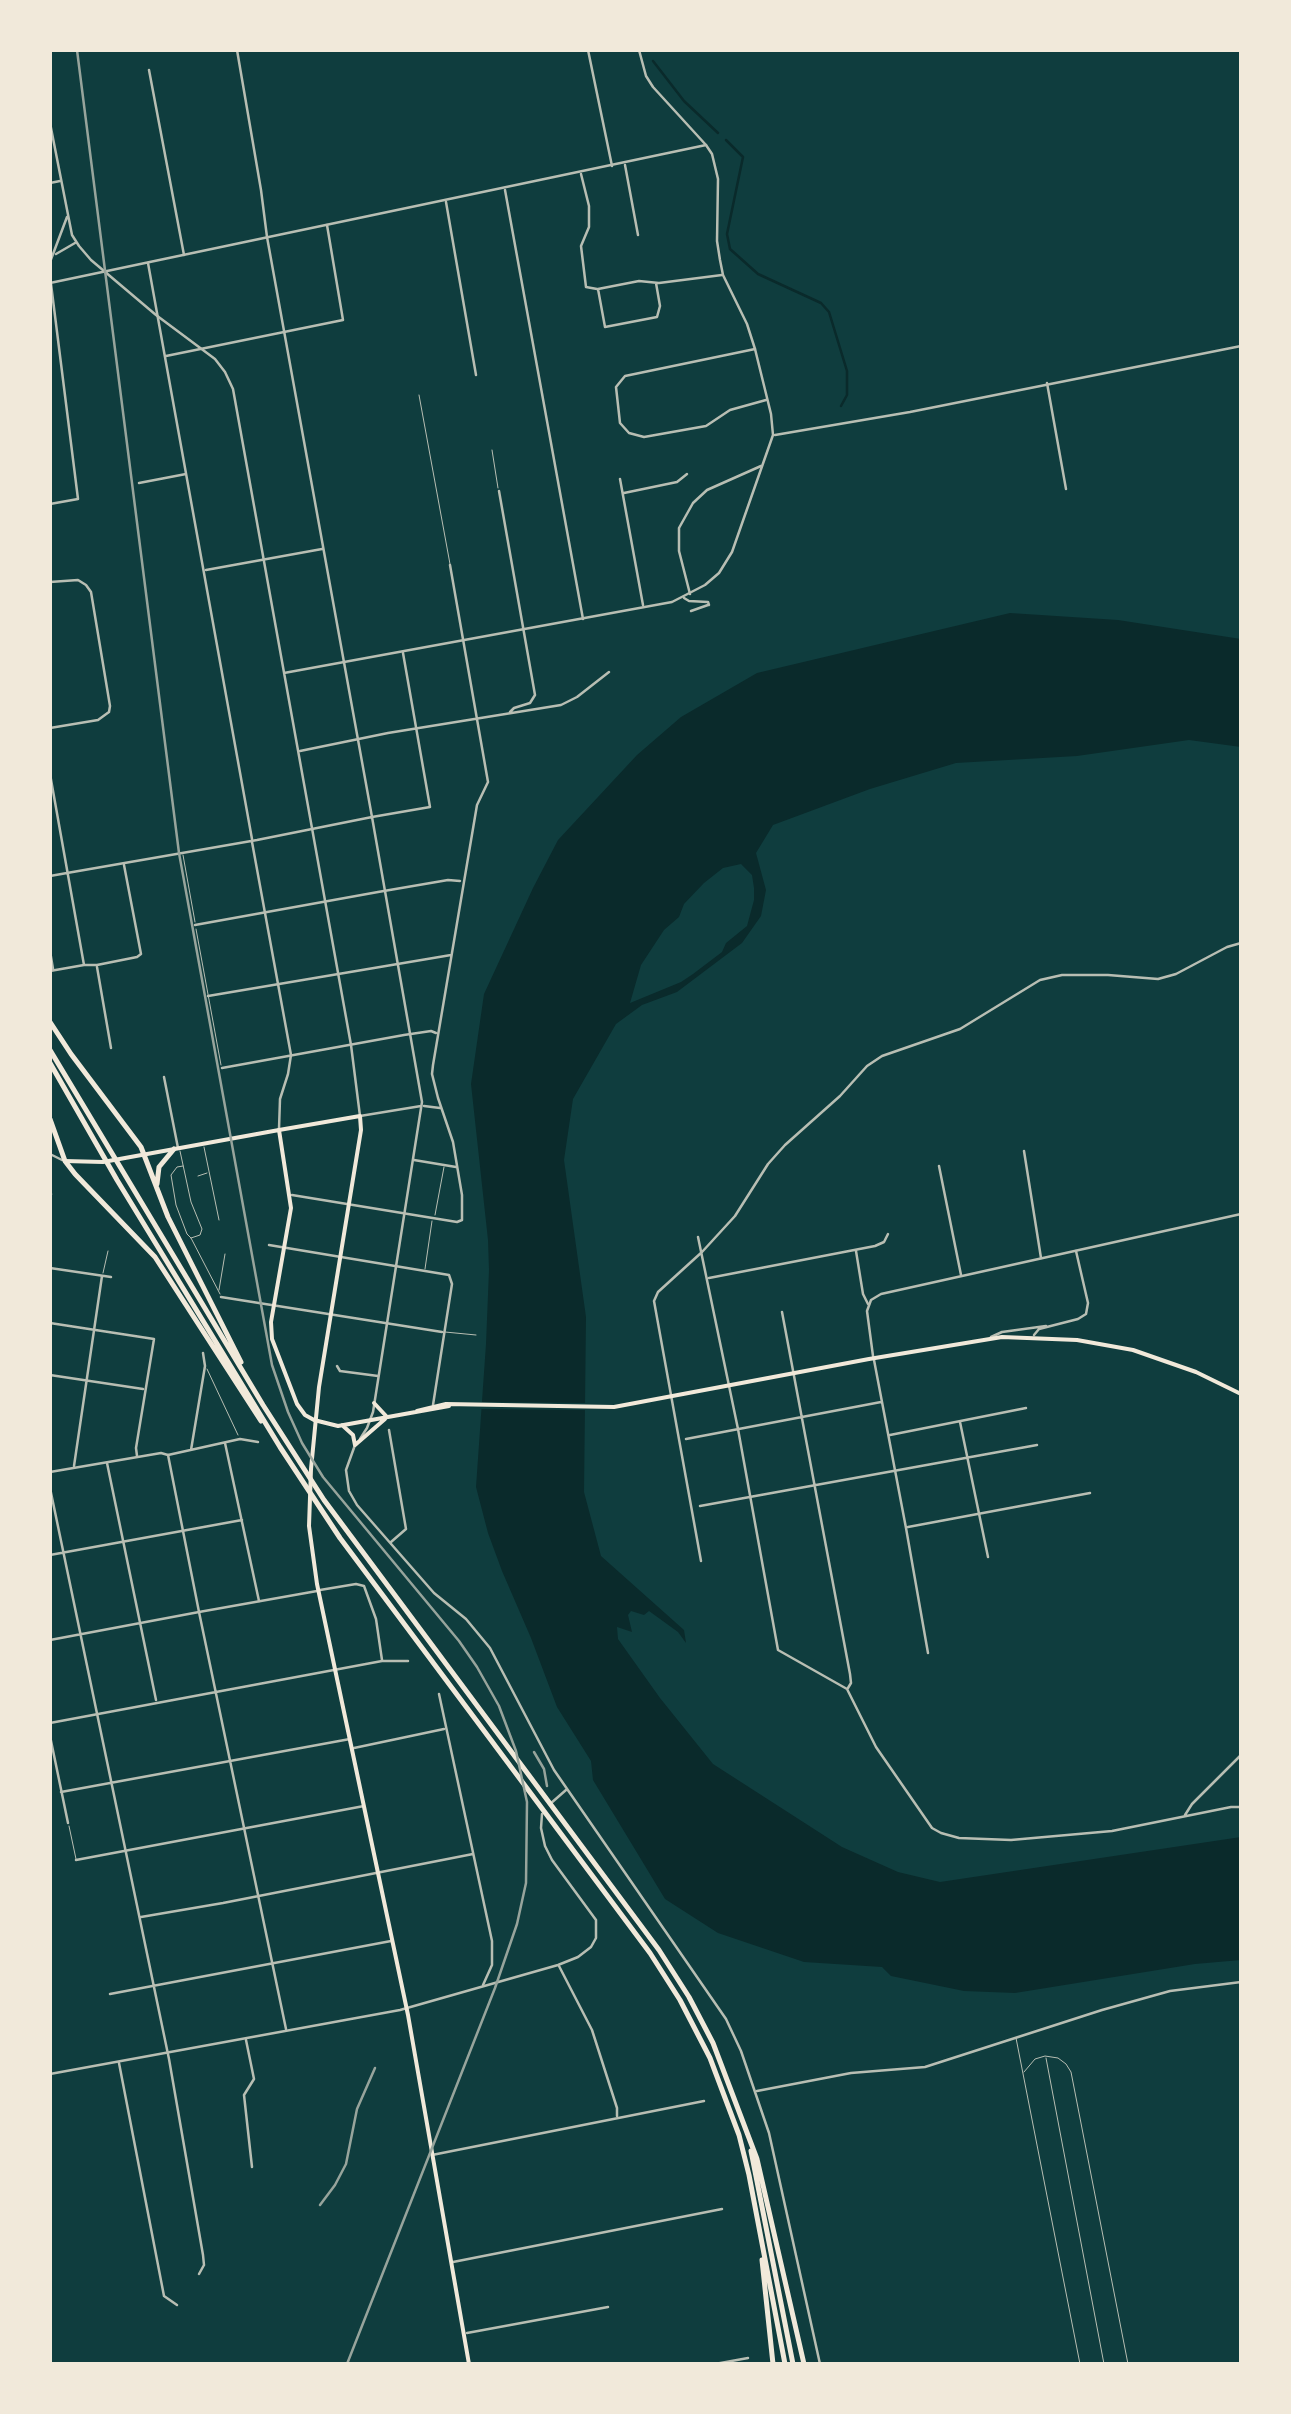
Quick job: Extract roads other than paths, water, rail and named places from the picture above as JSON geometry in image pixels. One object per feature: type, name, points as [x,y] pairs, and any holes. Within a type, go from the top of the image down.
[{"type":"highway","points":[[50,1022],[145,1154],[168,1217],[246,1374]]},
{"type":"highway","points":[[50,1050],[103,1146],[117,1180],[280,1447]]},
{"type":"highway","points":[[50,1063],[126,1177],[324,1500],[660,1950],[689,1997],[713,2043],[757,2158],[804,2364]]},
{"type":"highway","points":[[50,1123],[65,1161],[155,1257],[251,1408],[366,1574],[650,1952],[680,2000],[710,2058],[739,2136],[786,2364]]},
{"type":"highway","points":[[158,1192],[159,1167],[176,1148]]},
{"type":"highway","points":[[742,2117],[794,2364]]},
{"type":"highway","points":[[761,2242],[774,2364]]},
{"type":"main road","points":[[65,1161],[95,1163],[360,1116],[361,1130],[320,1383],[309,1526],[318,1591],[407,2008],[469,2364]]},
{"type":"main road","points":[[279,1130],[291,1208],[271,1322],[272,1339],[297,1404],[305,1415],[330,1425],[454,1405]]},
{"type":"main road","points":[[417,1411],[454,1405],[614,1407],[874,1358],[985,1340],[1033,1337],[1133,1350],[1196,1372],[1239,1393]]},
{"type":"main road","points":[[374,1403],[387,1416]]},
{"type":"main road","points":[[355,1445],[387,1416]]},
{"type":"main road","points":[[342,1425],[354,1435],[355,1445]]},
{"type":"street","points":[[236,50],[422,1106],[374,1403],[346,1470],[349,1490],[357,1505],[434,1593],[466,1620],[490,1648],[544,1754],[726,2020],[756,2091],[778,2165],[820,2364]]},
{"type":"street","points":[[588,50],[612,166]]},
{"type":"street","points":[[284,673],[684,598],[719,573],[732,552],[773,435],[768,400],[747,324],[723,275],[717,241],[718,179],[712,154],[653,87],[639,50]]},
{"type":"street","points":[[150,70],[184,254]]},
{"type":"street","points":[[50,123],[76,242],[156,315],[215,359],[233,389],[360,1116],[422,1106],[442,1109]]},
{"type":"street","points":[[50,504],[78,499],[50,282],[706,145]]},
{"type":"street","points":[[624,163],[638,234]]},
{"type":"street","points":[[580,172],[589,206],[589,227],[581,246],[586,287],[598,289],[639,281],[656,283],[723,275]]},
{"type":"street","points":[[50,183],[61,181]]},
{"type":"street","points":[[505,188],[583,619]]},
{"type":"street","points":[[446,200],[476,375]]},
{"type":"street","points":[[50,262],[68,215]]},
{"type":"street","points":[[164,356],[343,320],[326,225]]},
{"type":"street","points":[[54,255],[76,242]]},
{"type":"street","points":[[148,262],[290,1055],[280,1100],[279,1130]]},
{"type":"street","points":[[598,289],[605,327],[658,316],[656,283]]},
{"type":"street","points":[[52,346],[58,346]]},
{"type":"street","points":[[773,435],[1241,346]]},
{"type":"street","points":[[755,349],[626,376],[616,387],[620,423],[629,433],[644,437],[706,426],[730,410],[768,400]]},
{"type":"street","points":[[1047,384],[1066,489]]},
{"type":"street","points":[[690,594],[678,551],[679,528],[693,503],[708,490],[762,466]]},
{"type":"street","points":[[139,483],[186,474]]},
{"type":"street","points":[[623,493],[677,482],[687,474]]},
{"type":"street","points":[[620,479],[644,608]]},
{"type":"street","points":[[499,491],[535,695],[530,703],[508,714]]},
{"type":"street","points":[[203,570],[323,549]]},
{"type":"street","points":[[291,1195],[460,1222],[462,1195],[453,1142],[432,1074],[477,805],[488,782],[450,565]]},
{"type":"street","points":[[50,582],[78,580],[91,592],[110,706],[104,718],[50,728]]},
{"type":"street","points":[[684,598],[710,605],[691,611]]},
{"type":"street","points":[[50,876],[430,807],[403,652]]},
{"type":"street","points":[[298,751],[561,705],[609,672]]},
{"type":"street","points":[[50,774],[84,965]]},
{"type":"street","points":[[50,951],[52,970],[97,966],[141,954],[124,863]]},
{"type":"street","points":[[195,926],[463,880]]},
{"type":"street","points":[[700,1561],[654,1301],[658,1292],[735,1216],[768,1164],[867,1066],[882,1056],[960,1029],[1040,980],[1062,975],[1158,979],[1241,943]]},
{"type":"street","points":[[208,996],[452,955]]},
{"type":"street","points":[[97,966],[110,1048]]},
{"type":"street","points":[[222,1068],[410,1034],[437,1033]]},
{"type":"street","points":[[164,1077],[176,1148]]},
{"type":"street","points":[[1024,1151],[1041,1258]]},
{"type":"street","points":[[50,1154],[65,1161]]},
{"type":"street","points":[[414,1160],[457,1167]]},
{"type":"street","points":[[939,1166],[961,1275]]},
{"type":"street","points":[[868,1304],[881,1294],[1241,1214]]},
{"type":"street","points":[[707,1278],[881,1244],[888,1234]]},
{"type":"street","points":[[698,1237],[778,1650],[847,1689],[876,1746],[932,1828],[974,1840],[1011,1840],[1112,1831],[1241,1807]]},
{"type":"street","points":[[269,1245],[447,1274],[452,1284],[432,1406]]},
{"type":"street","points":[[856,1250],[928,1653]]},
{"type":"street","points":[[985,1340],[1002,1332],[1078,1320],[1088,1309],[1076,1250]]},
{"type":"street","points":[[50,1268],[111,1278]]},
{"type":"street","points":[[74,1468],[102,1276]]},
{"type":"street","points":[[220,1295],[444,1332]]},
{"type":"street","points":[[782,1312],[850,1674],[847,1689]]},
{"type":"street","points":[[50,1323],[154,1340],[137,1457]]},
{"type":"street","points":[[1033,1337],[1048,1326]]},
{"type":"street","points":[[190,1450],[205,1366],[203,1353]]},
{"type":"street","points":[[337,1366],[344,1372],[379,1376]]},
{"type":"street","points":[[50,1376],[144,1390]]},
{"type":"street","points":[[686,1439],[882,1402]]},
{"type":"street","points":[[888,1436],[1026,1408]]},
{"type":"street","points":[[960,1421],[988,1557]]},
{"type":"street","points":[[389,1430],[406,1529],[390,1543]]},
{"type":"street","points":[[50,1472],[160,1453],[168,1455],[225,1442],[258,1442]]},
{"type":"street","points":[[225,1442],[258,1602]]},
{"type":"street","points":[[700,1506],[1038,1445]]},
{"type":"street","points":[[168,1455],[287,2031]]},
{"type":"street","points":[[106,1462],[156,1703]]},
{"type":"street","points":[[50,1488],[168,2052],[203,2254],[204,2266],[199,2274]]},
{"type":"street","points":[[906,1528],[1090,1493]]},
{"type":"street","points":[[50,1555],[242,1520]]},
{"type":"street","points":[[50,1640],[352,1584],[364,1586],[376,1619],[382,1661]]},
{"type":"street","points":[[50,1723],[382,1661],[408,1661]]},
{"type":"street","points":[[440,1694],[492,1941],[492,1964],[482,1986]]},
{"type":"street","points":[[352,1748],[446,1729]]},
{"type":"street","points":[[50,1736],[68,1823]]},
{"type":"street","points":[[62,1792],[350,1739]]},
{"type":"street","points":[[1185,1816],[1241,1755]]},
{"type":"street","points":[[50,2074],[407,2008],[578,1957],[591,1947],[598,1928],[544,1846],[541,1818],[545,1808],[568,1788]]},
{"type":"street","points":[[76,1860],[364,1806]]},
{"type":"street","points":[[139,1918],[473,1854]]},
{"type":"street","points":[[110,1994],[392,1941]]},
{"type":"street","points":[[558,1965],[592,2030],[617,2119]]},
{"type":"street","points":[[756,2091],[851,2073],[926,2068],[1170,1990],[1241,1982]]},
{"type":"street","points":[[246,2038],[254,2078],[244,2095],[252,2167]]},
{"type":"street","points":[[118,2061],[164,2296],[178,2304]]},
{"type":"street","points":[[432,2155],[704,2101]]},
{"type":"street","points":[[451,2262],[722,2209]]},
{"type":"street","points":[[464,2334],[608,2306]]},
{"type":"street","points":[[715,2364],[748,2358]]},
{"type":"lane","points":[[419,395],[450,565]]},
{"type":"lane","points":[[492,450],[499,491]]},
{"type":"lane","points":[[181,853],[222,1068]]},
{"type":"lane","points":[[204,1144],[219,1220]]},
{"type":"lane","points":[[176,1148],[202,1229],[200,1236],[191,1238]]},
{"type":"lane","points":[[425,1271],[444,1165]]},
{"type":"lane","points":[[183,1166],[173,1171],[171,1180],[176,1205],[220,1295]]},
{"type":"lane","points":[[198,1176],[210,1172]]},
{"type":"lane","points":[[102,1276],[108,1251]]},
{"type":"lane","points":[[220,1295],[225,1254]]},
{"type":"lane","points":[[444,1332],[476,1335]]},
{"type":"lane","points":[[205,1366],[240,1440]]},
{"type":"lane","points":[[387,1416],[389,1430]]},
{"type":"lane","points":[[68,1823],[76,1860]]},
{"type":"lane","points":[[1016,2037],[1080,2364]]},
{"type":"lane","points":[[1024,2072],[1045,2056],[1058,2058],[1071,2072],[1128,2364]]},
{"type":"lane","points":[[1045,2056],[1104,2364]]},
{"type":"water","points":[[1010,613],[1118,620],[1241,639],[1241,747],[1189,740],[1077,756],[956,763],[773,825],[756,853],[766,890],[761,916],[742,943],[677,992],[642,1005],[616,1024],[573,1099],[564,1160],[586,1317],[584,1492],[601,1556],[684,1630],[686,1643],[678,1632],[649,1611],[644,1615],[631,1611],[628,1615],[632,1632],[617,1627],[618,1639],[713,1764],[842,1847],[898,1872],[940,1882],[1241,1837],[1241,1960],[1015,1993],[964,1991],[891,1976],[882,1967],[804,1962],[718,1933],[665,1899],[593,1780],[591,1761],[557,1707],[502,1571],[476,1487],[489,1270],[471,1084],[484,994],[558,840],[637,755],[681,717],[757,673]],"holes":[[[741,864],[752,875],[754,900],[747,926],[726,943],[722,952],[681,982],[630,1003],[641,965],[664,930],[704,883],[723,868]]]},
{"type":"waterway","points":[[653,61],[684,101],[718,133]]},
{"type":"waterway","points":[[726,140],[743,157],[727,234],[730,249],[758,274],[821,303],[829,312],[847,371],[847,395],[841,406]]},
{"type":"railway","points":[[77,50],[179,853],[272,1365],[302,1443],[323,1477],[477,1667],[499,1706],[516,1751],[527,1802],[526,1883],[517,1924],[347,2364]]},
{"type":"railway","points":[[534,1752],[544,1769],[547,1786]]},
{"type":"railway","points":[[320,2205],[346,2164],[357,2109],[375,2068]]}]
